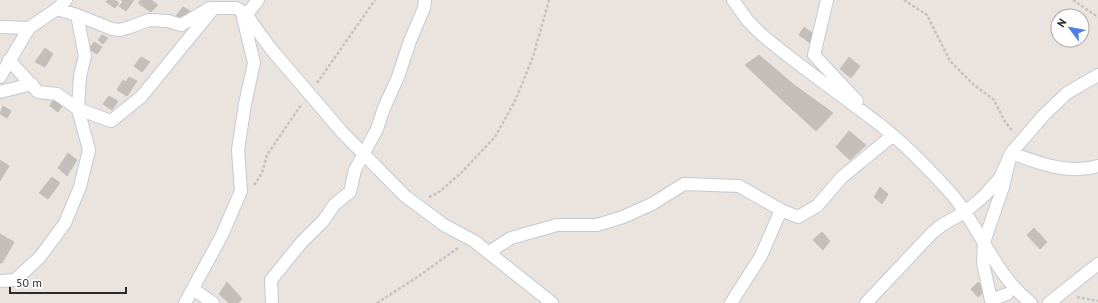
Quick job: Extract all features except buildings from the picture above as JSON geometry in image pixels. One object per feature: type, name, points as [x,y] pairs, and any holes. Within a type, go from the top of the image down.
[{"type":"street","points":[[0,77],[28,28],[57,9],[66,0]]},
{"type":"street","points":[[244,12],[258,0]]},
{"type":"street","points":[[272,303],[271,280],[301,243],[323,222],[335,204],[350,192],[355,170],[363,152],[377,129],[426,0]]},
{"type":"street","points":[[733,0],[748,21],[766,39],[880,125]]},
{"type":"street","points":[[827,0],[814,55],[880,125],[931,171],[965,212],[1010,283],[1030,303]]},
{"type":"street","points":[[57,9],[78,15],[112,29],[120,30],[149,20],[181,25],[217,4],[244,12],[271,49],[342,132],[363,152],[388,180],[414,204],[426,210],[444,225],[470,238],[552,303]]},
{"type":"street","points":[[9,60],[38,92],[57,94],[78,109],[111,121],[141,97],[217,4]]},
{"type":"street","points":[[185,303],[222,235],[241,191],[238,150],[245,104],[254,64],[244,12]]},
{"type":"street","points":[[0,281],[15,280],[40,257],[65,223],[80,187],[89,150],[78,109],[80,76],[85,56],[78,15]]},
{"type":"street","points":[[0,27],[28,28]]},
{"type":"street","points":[[866,303],[932,234],[942,225],[965,212],[985,195],[1000,178],[1011,153],[1044,115],[1067,93],[1098,75]]},
{"type":"street","points":[[0,92],[32,84]]},
{"type":"street","points":[[489,252],[511,238],[557,225],[596,225],[623,217],[652,204],[684,184],[739,186],[781,210],[798,217],[817,206],[842,177],[892,136]]},
{"type":"street","points":[[1011,153],[1041,164],[1059,168],[1081,170],[1098,166]]},
{"type":"street","points":[[1011,153],[1003,187],[984,242],[984,263],[991,300],[1007,294],[1023,303]]},
{"type":"street","points":[[731,303],[761,256],[781,210]]},
{"type":"street","points":[[1049,303],[1098,264]]},
{"type":"street","points":[[192,289],[213,303]]},
{"type":"path","points":[[414,204],[438,193],[462,172],[495,137],[516,99],[533,57],[548,0]]},
{"type":"path","points":[[904,0],[927,15],[950,61],[974,85],[994,100],[1004,120],[1021,142]]},
{"type":"path","points":[[1073,0],[1098,17]]},
{"type":"path","points":[[377,303],[416,278],[470,238]]}]
